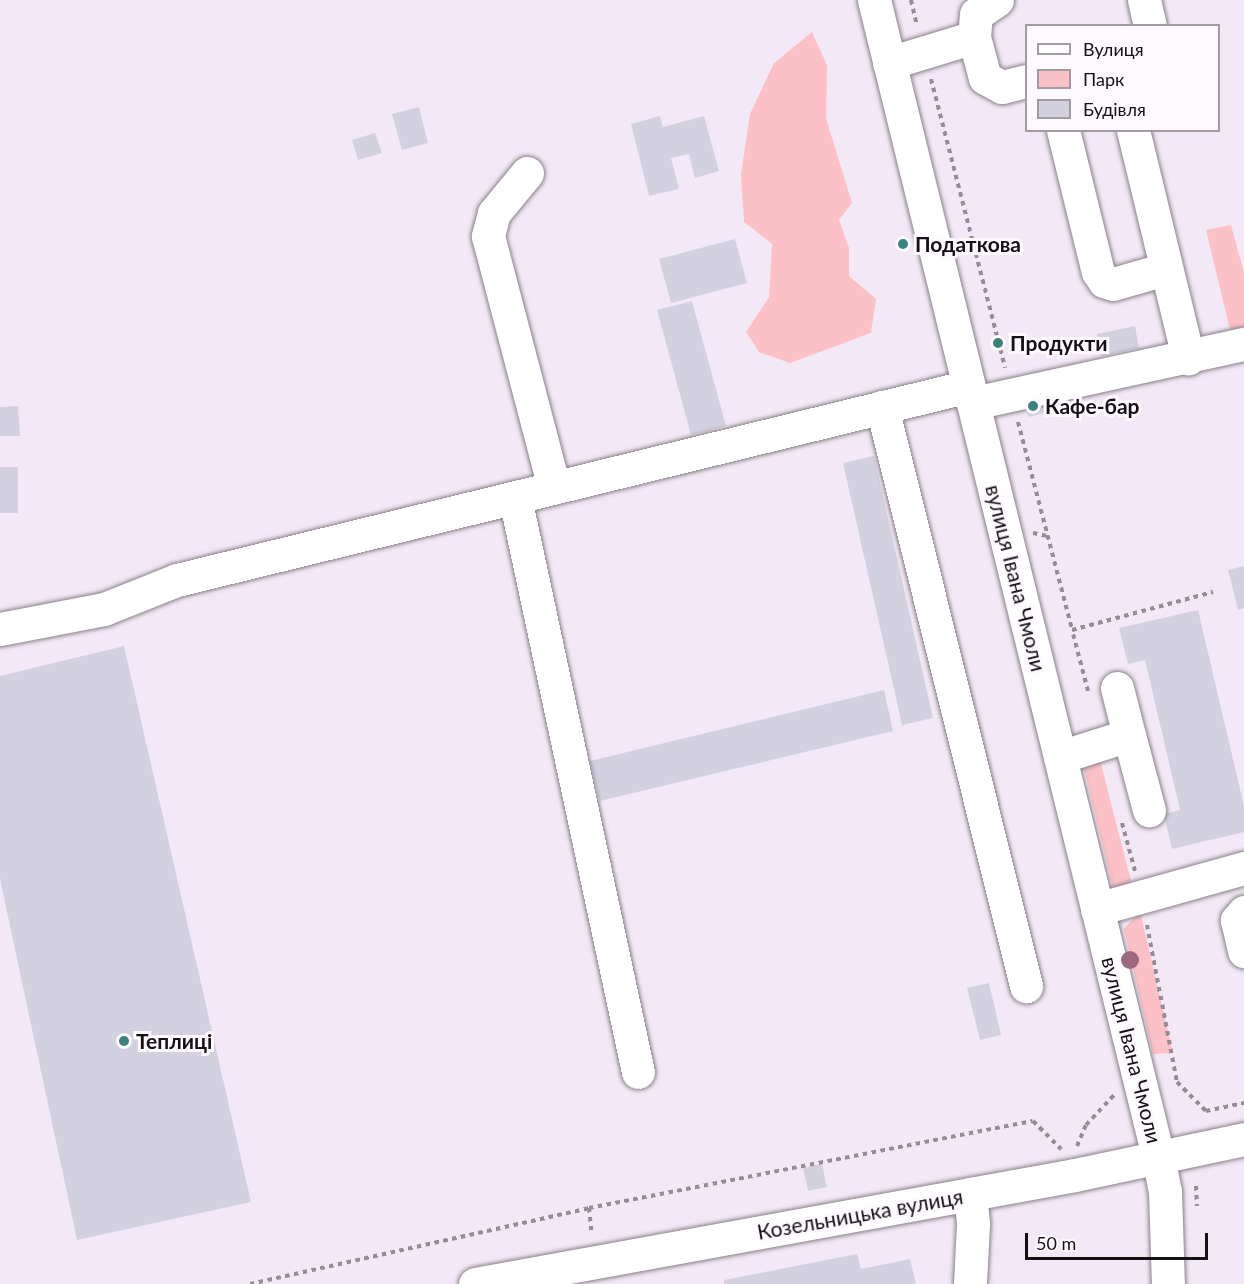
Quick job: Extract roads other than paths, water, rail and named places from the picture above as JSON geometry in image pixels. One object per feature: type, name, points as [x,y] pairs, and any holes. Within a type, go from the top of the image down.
[{"type":"street","name":"вулиця Івана Чмоли","points":[[874,0],[1158,1156],[1165,1191],[1168,1284]]},
{"type":"street","points":[[997,0],[976,14],[974,37],[985,78],[992,84],[1002,87],[1025,81]]},
{"type":"street","points":[[1144,0],[1150,24]]},
{"type":"street","points":[[889,63],[974,37]]},
{"type":"street","points":[[1063,132],[1098,272],[1104,281],[1113,284],[1165,269]]},
{"type":"street","points":[[1133,132],[1188,358]]},
{"type":"street","points":[[527,173],[494,213],[488,236],[554,488]]},
{"type":"street","points":[[0,629],[104,609],[177,580],[882,407],[971,394],[1011,394],[1188,358],[1244,344]]},
{"type":"street","points":[[882,407],[1026,986]]},
{"type":"street","points":[[515,498],[638,1072]]},
{"type":"street","points":[[1117,688],[1149,810]]},
{"type":"street","points":[[1060,757],[1130,735]]},
{"type":"street","points":[[1097,909],[1244,868]]},
{"type":"street","points":[[1244,912],[1237,920],[1244,951]]},
{"type":"street","name":"Козельницька вулиця","points":[[475,1284],[970,1194],[1244,1139]]},
{"type":"street","points":[[970,1194],[973,1224],[970,1284]]},
{"type":"place","name":"Податкова","points":[[903,244]]},
{"type":"place","name":"Продукти","points":[[998,343]]},
{"type":"place","name":"Кафе-бар","points":[[1033,406]]},
{"type":"place","name":"Теплиці","points":[[124,1041]]}]
